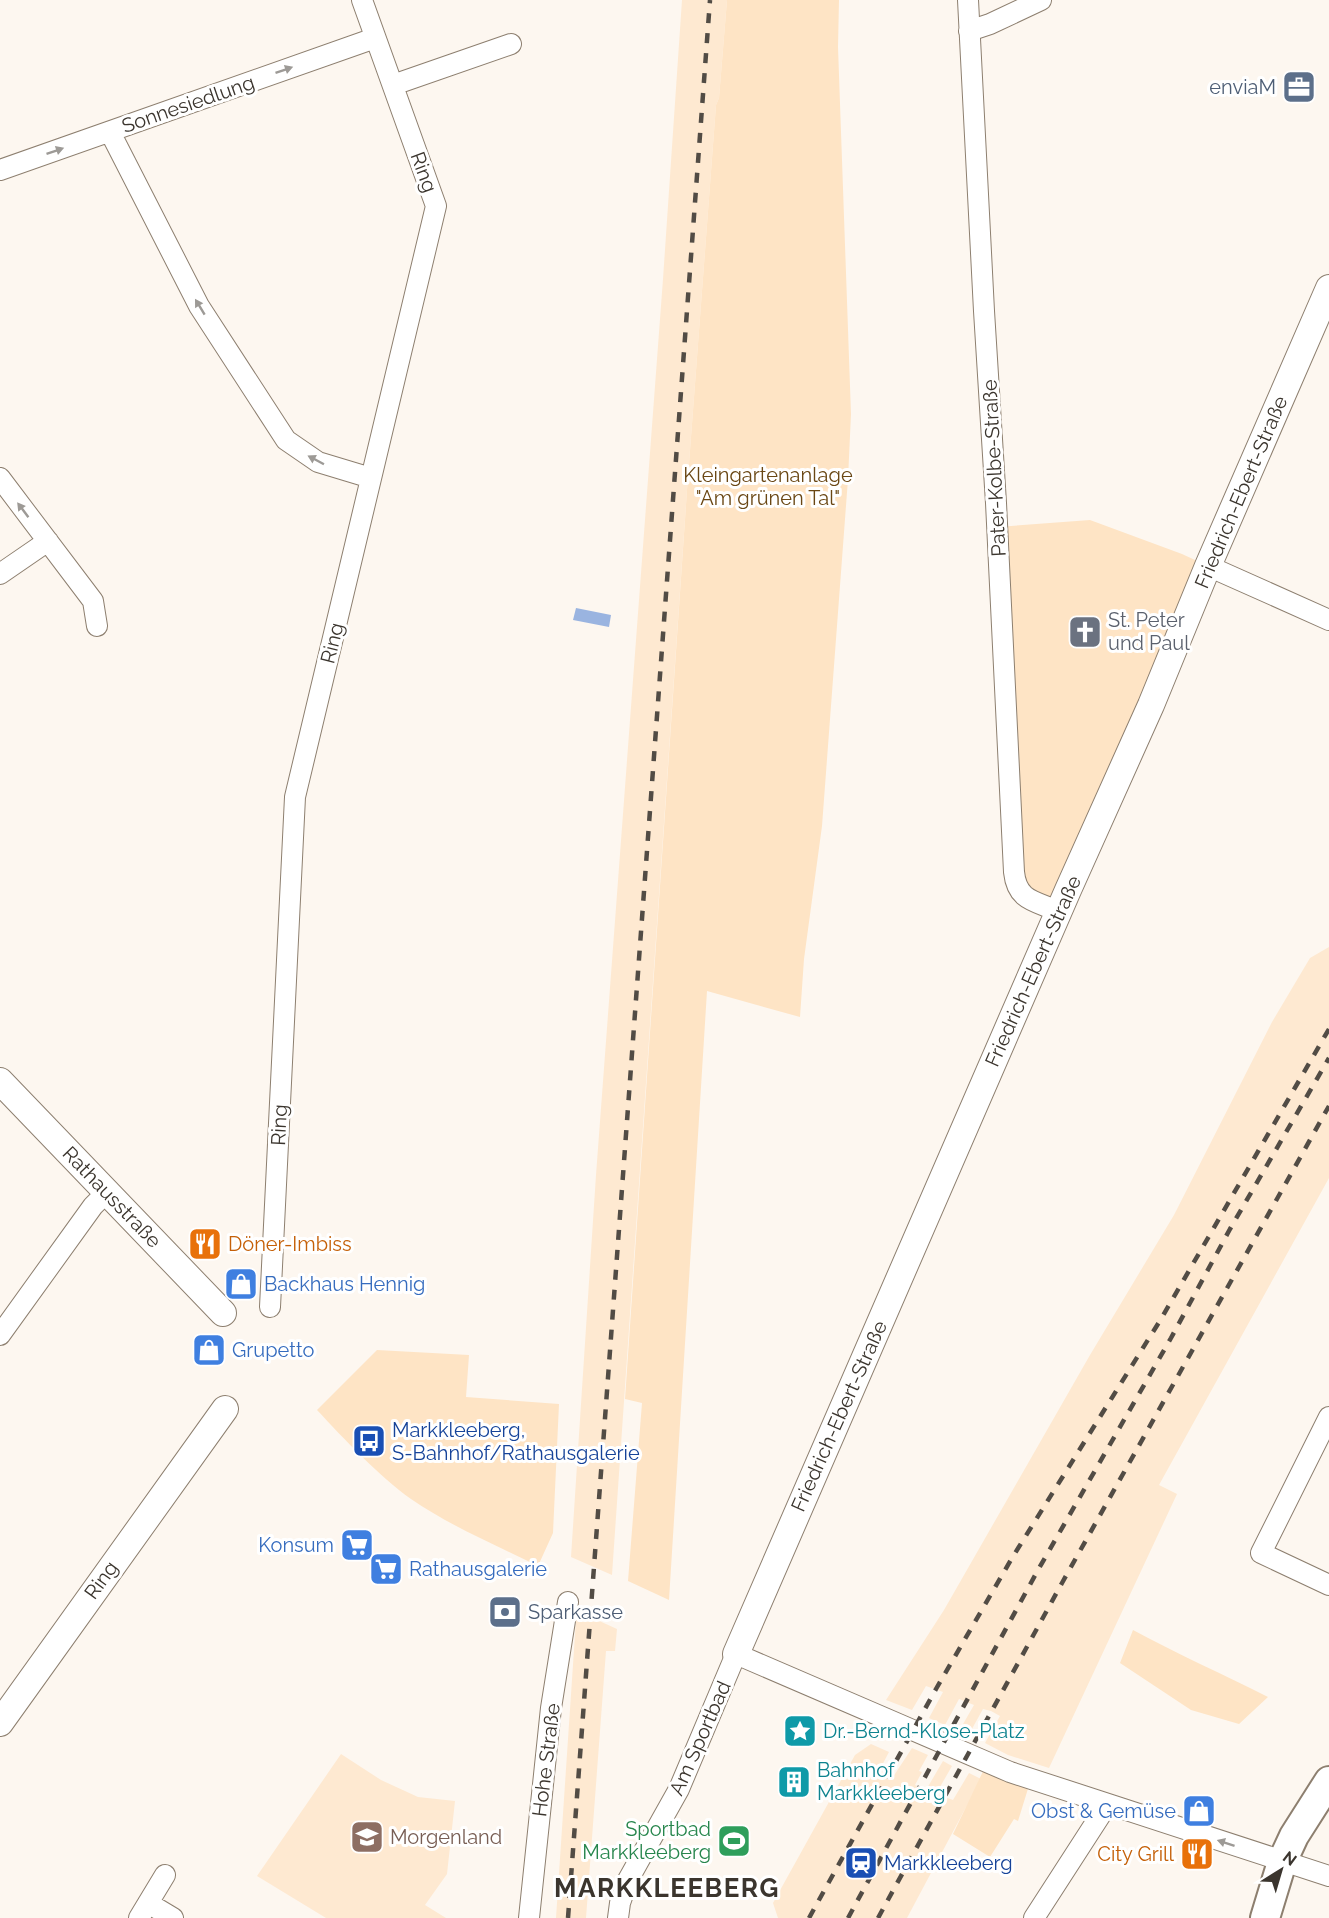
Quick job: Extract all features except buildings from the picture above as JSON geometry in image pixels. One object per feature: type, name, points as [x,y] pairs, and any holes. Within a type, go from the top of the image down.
[{"type":"main road","points":[[1264,1918],[1282,1862],[1294,1836],[1329,1781]]},
{"type":"street","name":"Ring","points":[[270,1307],[295,797],[436,206],[362,0]]},
{"type":"street","name":"Pater-Kolbe-Straße","points":[[968,0],[1014,872],[1021,894],[1058,911]]},
{"type":"street","points":[[969,31],[990,24],[1041,0]]},
{"type":"street","name":"Sonnesiedlung","points":[[0,170],[375,38]]},
{"type":"street","points":[[393,86],[511,44]]},
{"type":"street","points":[[110,132],[199,306],[286,440],[318,462],[371,478]]},
{"type":"street","name":"Friedrich-Ebert-Straße","points":[[736,1654],[1058,911],[1151,705],[1208,566],[1329,288]]},
{"type":"street","points":[[0,478],[93,601],[97,626]]},
{"type":"street","points":[[0,574],[48,541]]},
{"type":"street","points":[[1208,566],[1329,620]]},
{"type":"street","name":"Rathausstraße","points":[[0,1081],[223,1313]]},
{"type":"street","points":[[0,1335],[93,1206],[107,1192]]},
{"type":"street","name":"Ring","points":[[0,1723],[225,1409]]},
{"type":"street","points":[[1329,1417],[1261,1553],[1329,1585]]},
{"type":"street","name":"Hohe Straße","points":[[529,1918],[551,1708],[568,1602]]},
{"type":"street","points":[[736,1654],[987,1763],[1107,1805],[1329,1876]]},
{"type":"street","name":"Am Sportbad","points":[[618,1918],[620,1903],[628,1880],[679,1789],[736,1654]]},
{"type":"street","points":[[1034,1918],[1107,1805]]},
{"type":"street","points":[[165,1875],[144,1911],[173,1918]]},
{"type":"shaded area","points":[[682,0],[727,0],[719,98],[716,105],[687,490],[612,1575],[571,1557],[596,1175]]},
{"type":"shaded area","points":[[1329,947],[1329,1178],[1159,1485],[1177,1494],[1049,1768],[1008,1755],[985,1743],[1000,1716],[991,1711],[983,1709],[968,1736],[959,1731],[974,1705],[959,1699],[945,1725],[929,1718],[943,1692],[926,1686],[912,1710],[886,1700],[944,1610],[1090,1355],[1174,1215],[1272,1022],[1310,958]]},
{"type":"shaded area","points":[[584,1614],[617,1629],[615,1651],[606,1651],[586,1918],[556,1918],[576,1620]]},
{"type":"shaded area","points":[[871,1744],[889,1752],[879,1771],[893,1777],[912,1748],[928,1755],[919,1771],[922,1772],[915,1785],[926,1790],[943,1761],[952,1766],[936,1794],[953,1800],[969,1773],[981,1779],[907,1918],[778,1918],[773,1903],[855,1755]]},
{"type":"shaded area","name":"Morgenland","points":[[341,1754],[381,1780],[418,1797],[455,1801],[447,1874],[425,1905],[446,1918],[326,1918],[257,1876]]},
{"type":"green space","name":"Kleingartenanlage \"Am grünen Tal\"","points":[[727,0],[839,0],[838,47],[851,414],[822,826],[804,959],[800,1017],[707,991],[669,1600],[628,1581],[642,1403],[625,1399],[687,490],[716,105],[719,98]]},
{"type":"green space","points":[[1090,520],[1208,566],[1058,911],[1025,897],[997,527]]},
{"type":"green space","points":[[377,1350],[469,1355],[466,1397],[559,1404],[553,1533],[538,1566],[457,1527],[411,1499],[374,1469],[317,1410]]},
{"type":"green space","points":[[1133,1630],[1268,1697],[1239,1724],[1191,1710],[1120,1663]]},
{"type":"green space","points":[[987,1763],[1031,1779],[1018,1821],[1014,1819],[990,1857],[953,1834]]},
{"type":"water","points":[[576,608],[611,615],[609,627],[573,620]]},
{"type":"railway","points":[[568,1918],[710,0]]},
{"type":"railway","points":[[809,1918],[936,1689],[1012,1558],[1161,1319],[1329,1029]]},
{"type":"railway","points":[[848,1918],[1038,1570],[1329,1058]]},
{"type":"railway","points":[[878,1918],[1062,1583],[1329,1106]]},
{"type":"place","name":"enviaM","points":[[1299,87]]},
{"type":"place","name":"St. Peter und Paul","points":[[1085,632]]},
{"type":"place","name":"Döner-Imbiss","points":[[205,1244]]},
{"type":"place","name":"Backhaus Hennig","points":[[241,1284]]},
{"type":"place","name":"Grupetto","points":[[209,1350]]},
{"type":"place","name":"Markkleeberg, S-Bahnhof/Rathausgalerie","points":[[369,1441]]},
{"type":"place","name":"Konsum","points":[[357,1545]]},
{"type":"place","name":"Rathausgalerie","points":[[386,1569]]},
{"type":"place","name":"Sparkasse","points":[[505,1612]]},
{"type":"place","name":"Dr.-Bernd-Klose-Platz","points":[[800,1731]]},
{"type":"place","name":"Bahnhof Markkleeberg","points":[[794,1782]]},
{"type":"place","name":"Obst & Gemüse","points":[[1199,1811]]},
{"type":"place","name":"Morgenland","points":[[367,1837]]},
{"type":"place","name":"Sportbad Markkleeberg","points":[[734,1841]]},
{"type":"place","name":"City Grill","points":[[1197,1854]]},
{"type":"place","name":"Markkleeberg","points":[[861,1863]]},
{"type":"district","name":"MARKKLEEBERG","points":[[667,1888]]}]
